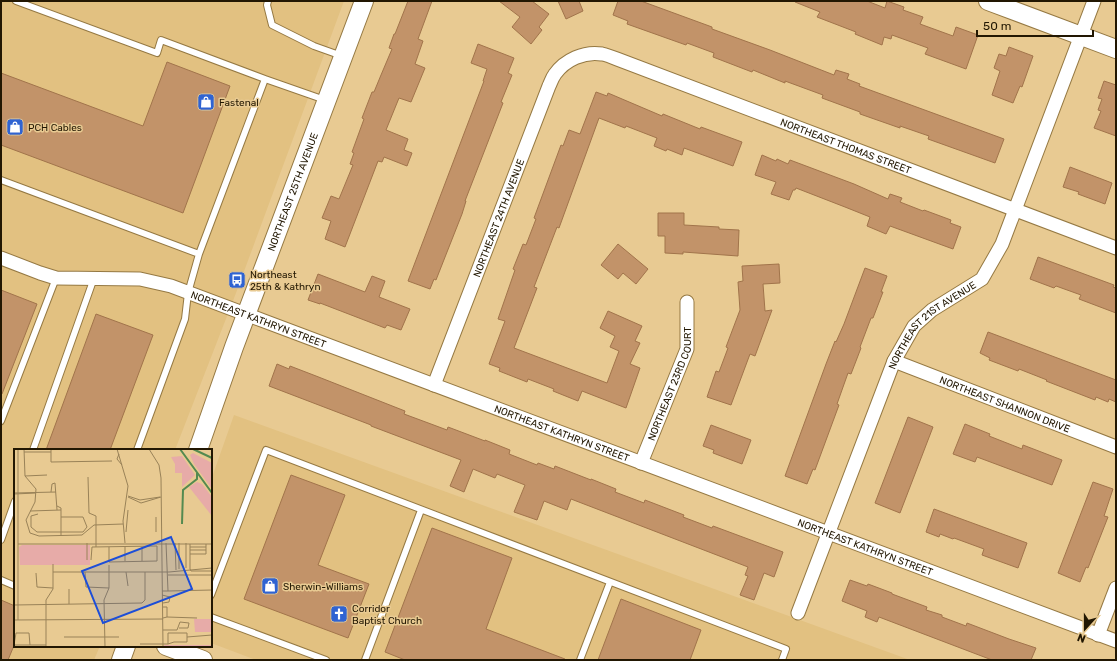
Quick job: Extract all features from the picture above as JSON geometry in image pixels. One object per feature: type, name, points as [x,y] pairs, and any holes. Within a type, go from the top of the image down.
[{"type":"main road","name":"NORTHEAST 25TH AVENUE","points":[[198,449],[364,1]]},
{"type":"main road","points":[[988,1],[1116,49]]},
{"type":"main road","points":[[121,660],[126,647]]},
{"type":"main road","points":[[169,647],[203,660]]},
{"type":"street","name":"NORTHEAST 21ST AVENUE","points":[[798,613],[894,361],[914,326],[932,310],[982,279],[1002,244],[1094,1]]},
{"type":"street","name":"NORTHEAST THOMAS STREET","points":[[574,58],[586,54],[601,54],[617,59],[1116,248]]},
{"type":"street","name":"NORTHEAST 24TH AVENUE","points":[[434,385],[549,86],[554,75],[574,58]]},
{"type":"street","name":"NORTHEAST KATHRYN STREET","points":[[1,258],[56,278],[140,279],[171,286],[1116,642]]},
{"type":"street","name":"NORTHEAST 23RD COURT","points":[[641,463],[687,348],[687,302]]},
{"type":"street","name":"NORTHEAST SHANNON DRIVE","points":[[894,361],[1116,447]]},
{"type":"street","points":[[1098,635],[1116,588]]},
{"type":"lane","points":[[16,1],[157,54],[162,40],[326,101]]},
{"type":"lane","points":[[268,1],[267,5],[272,25],[314,46],[343,56]]},
{"type":"lane","points":[[137,449],[185,319],[188,293],[199,254],[265,79]]},
{"type":"lane","points":[[1,180],[199,254]]},
{"type":"lane","points":[[1,421],[56,278]]},
{"type":"lane","points":[[33,449],[94,278]]},
{"type":"lane","points":[[212,592],[266,450],[786,649],[782,660]]},
{"type":"lane","points":[[1,540],[14,503]]},
{"type":"lane","points":[[365,660],[421,510]]},
{"type":"lane","points":[[1,580],[14,586]]},
{"type":"lane","points":[[580,660],[610,582]]},
{"type":"lane","points":[[212,617],[326,660]]},
{"type":"shaded area","points":[[1,1],[344,1],[236,293],[175,449],[14,449],[14,647],[100,647],[94,660],[1,660]]},
{"type":"shaded area","points":[[234,415],[910,660],[256,660],[212,643],[212,477]]},
{"type":"building","points":[[408,1],[432,1],[418,39],[423,41],[415,64],[425,68],[411,102],[399,98],[386,130],[408,139],[404,150],[412,153],[407,166],[384,157],[382,162],[378,161],[345,247],[325,239],[331,221],[322,218],[331,196],[339,199],[353,165],[350,164],[354,153],[352,152],[364,119],[362,118],[392,49],[389,48]]},
{"type":"building","points":[[499,1],[532,1],[549,14],[539,27],[542,30],[531,44],[512,27],[520,17]]},
{"type":"building","points":[[558,1],[579,1],[583,11],[566,19]]},
{"type":"building","points":[[618,1],[641,1],[834,75],[836,70],[849,74],[847,79],[860,84],[859,86],[1004,139],[995,163],[928,139],[929,136],[860,114],[860,112],[822,98],[823,95],[785,81],[785,83],[753,70],[752,72],[713,57],[714,53],[687,43],[686,45],[627,24],[628,21],[613,15]]},
{"type":"building","points":[[795,1],[867,1],[885,8],[887,1],[904,7],[903,10],[923,17],[920,24],[953,36],[956,27],[978,35],[966,69],[925,54],[928,48],[892,35],[891,39],[884,37],[882,45],[855,34],[856,32],[817,17],[820,12]]},
{"type":"building","points":[[478,44],[514,58],[508,73],[512,75],[501,102],[503,103],[465,201],[462,214],[436,280],[434,279],[430,289],[408,281],[484,81],[487,69],[471,63]]},
{"type":"building","points":[[1009,47],[1033,56],[1022,87],[1020,86],[1013,103],[992,95],[1000,71],[994,68],[999,54],[1006,56]]},
{"type":"building","points":[[167,62],[230,86],[183,213],[1,145],[1,73],[143,126]]},
{"type":"building","points":[[1104,81],[1116,85],[1116,136],[1094,128],[1101,111],[1098,110],[1102,99],[1098,98]]},
{"type":"building","points":[[596,92],[607,96],[608,93],[662,116],[663,114],[700,129],[701,127],[742,142],[733,166],[684,148],[682,155],[667,149],[666,151],[654,146],[657,138],[626,126],[625,128],[599,118],[559,228],[557,227],[534,287],[537,288],[514,348],[607,383],[619,351],[610,347],[615,336],[600,328],[608,311],[642,326],[635,341],[640,343],[630,364],[640,368],[626,408],[582,391],[578,401],[553,391],[554,389],[528,379],[527,382],[499,371],[500,368],[489,364],[505,321],[498,319],[515,270],[513,269],[523,244],[526,245],[536,219],[534,218],[561,145],[563,146],[569,130],[580,134]]},
{"type":"building","points":[[762,155],[788,164],[790,160],[854,184],[888,199],[890,194],[902,198],[900,202],[951,220],[950,223],[961,227],[953,249],[890,226],[886,234],[867,226],[870,217],[796,188],[793,190],[789,200],[771,194],[776,182],[755,175]]},
{"type":"building","points":[[1070,167],[1112,183],[1105,204],[1078,194],[1079,192],[1063,187]]},
{"type":"building","points":[[658,213],[684,213],[684,225],[739,230],[738,256],[683,252],[683,254],[665,253],[665,236],[658,236]]},
{"type":"building","points":[[618,244],[648,269],[636,284],[623,273],[618,279],[601,265]]},
{"type":"building","points":[[1038,257],[1114,285],[1113,287],[1116,288],[1116,313],[1079,299],[1081,295],[1056,286],[1054,288],[1030,279]]},
{"type":"building","points":[[779,264],[780,283],[763,284],[765,311],[772,310],[755,356],[750,354],[731,405],[707,397],[716,371],[719,372],[728,348],[726,347],[740,310],[738,282],[743,281],[742,266]]},
{"type":"building","points":[[865,268],[887,276],[881,292],[883,292],[873,318],[871,318],[851,374],[848,373],[837,404],[839,405],[815,470],[813,469],[807,484],[785,476],[826,364],[835,341],[836,342],[844,324]]},
{"type":"building","points":[[318,274],[365,292],[372,276],[385,281],[379,297],[410,309],[401,330],[387,325],[385,328],[320,303],[308,300]]},
{"type":"building","points":[[1,290],[37,304],[2,394],[1,394]]},
{"type":"building","points":[[96,314],[153,335],[110,449],[46,449]]},
{"type":"building","points":[[988,332],[1116,380],[1116,402],[1109,399],[1108,402],[1096,397],[1095,400],[1019,369],[1018,371],[989,360],[990,358],[980,353]]},
{"type":"building","points":[[277,364],[289,369],[290,366],[316,376],[405,411],[404,414],[447,430],[448,427],[485,440],[510,450],[509,454],[537,465],[538,463],[554,469],[555,466],[616,489],[615,492],[644,503],[645,500],[712,528],[713,526],[783,552],[774,577],[764,573],[754,600],[740,595],[748,576],[745,575],[748,567],[571,499],[567,510],[544,501],[537,520],[514,512],[525,485],[497,474],[495,478],[473,469],[464,492],[450,486],[461,460],[269,386]]},
{"type":"building","points":[[908,417],[933,427],[900,513],[875,503]]},
{"type":"building","points":[[965,424],[990,434],[989,436],[1022,449],[1023,445],[1062,460],[1052,485],[977,457],[975,462],[953,454]]},
{"type":"building","points":[[711,425],[751,440],[742,464],[713,453],[714,450],[703,446]]},
{"type":"building","points":[[291,475],[345,495],[318,565],[369,584],[348,638],[244,599]]},
{"type":"building","points":[[1093,482],[1113,489],[1104,516],[1108,517],[1088,568],[1086,567],[1080,582],[1058,573]]},
{"type":"building","points":[[934,509],[1027,543],[1018,568],[982,555],[984,549],[954,538],[953,539],[940,534],[939,537],[926,532]]},
{"type":"building","points":[[432,528],[512,558],[486,629],[565,660],[405,660],[385,652]]},
{"type":"building","points":[[850,580],[867,586],[868,584],[892,593],[927,607],[926,610],[942,615],[942,617],[966,626],[967,623],[1036,648],[1031,660],[992,660],[879,617],[877,622],[865,617],[867,611],[842,601]]},
{"type":"building","points":[[621,599],[701,630],[690,660],[598,660]]},
{"type":"building","points":[[1,600],[14,606],[14,645],[8,660],[1,660]]},
{"type":"place","name":"Fastenal","points":[[206,102]]},
{"type":"place","name":"PCH Cables","points":[[15,127]]},
{"type":"place","name":"Northeast 25th & Kathryn","points":[[237,280]]},
{"type":"place","name":"Sherwin-Williams","points":[[270,586]]},
{"type":"place","name":"Corridor Baptist Church","points":[[339,614]]}]
